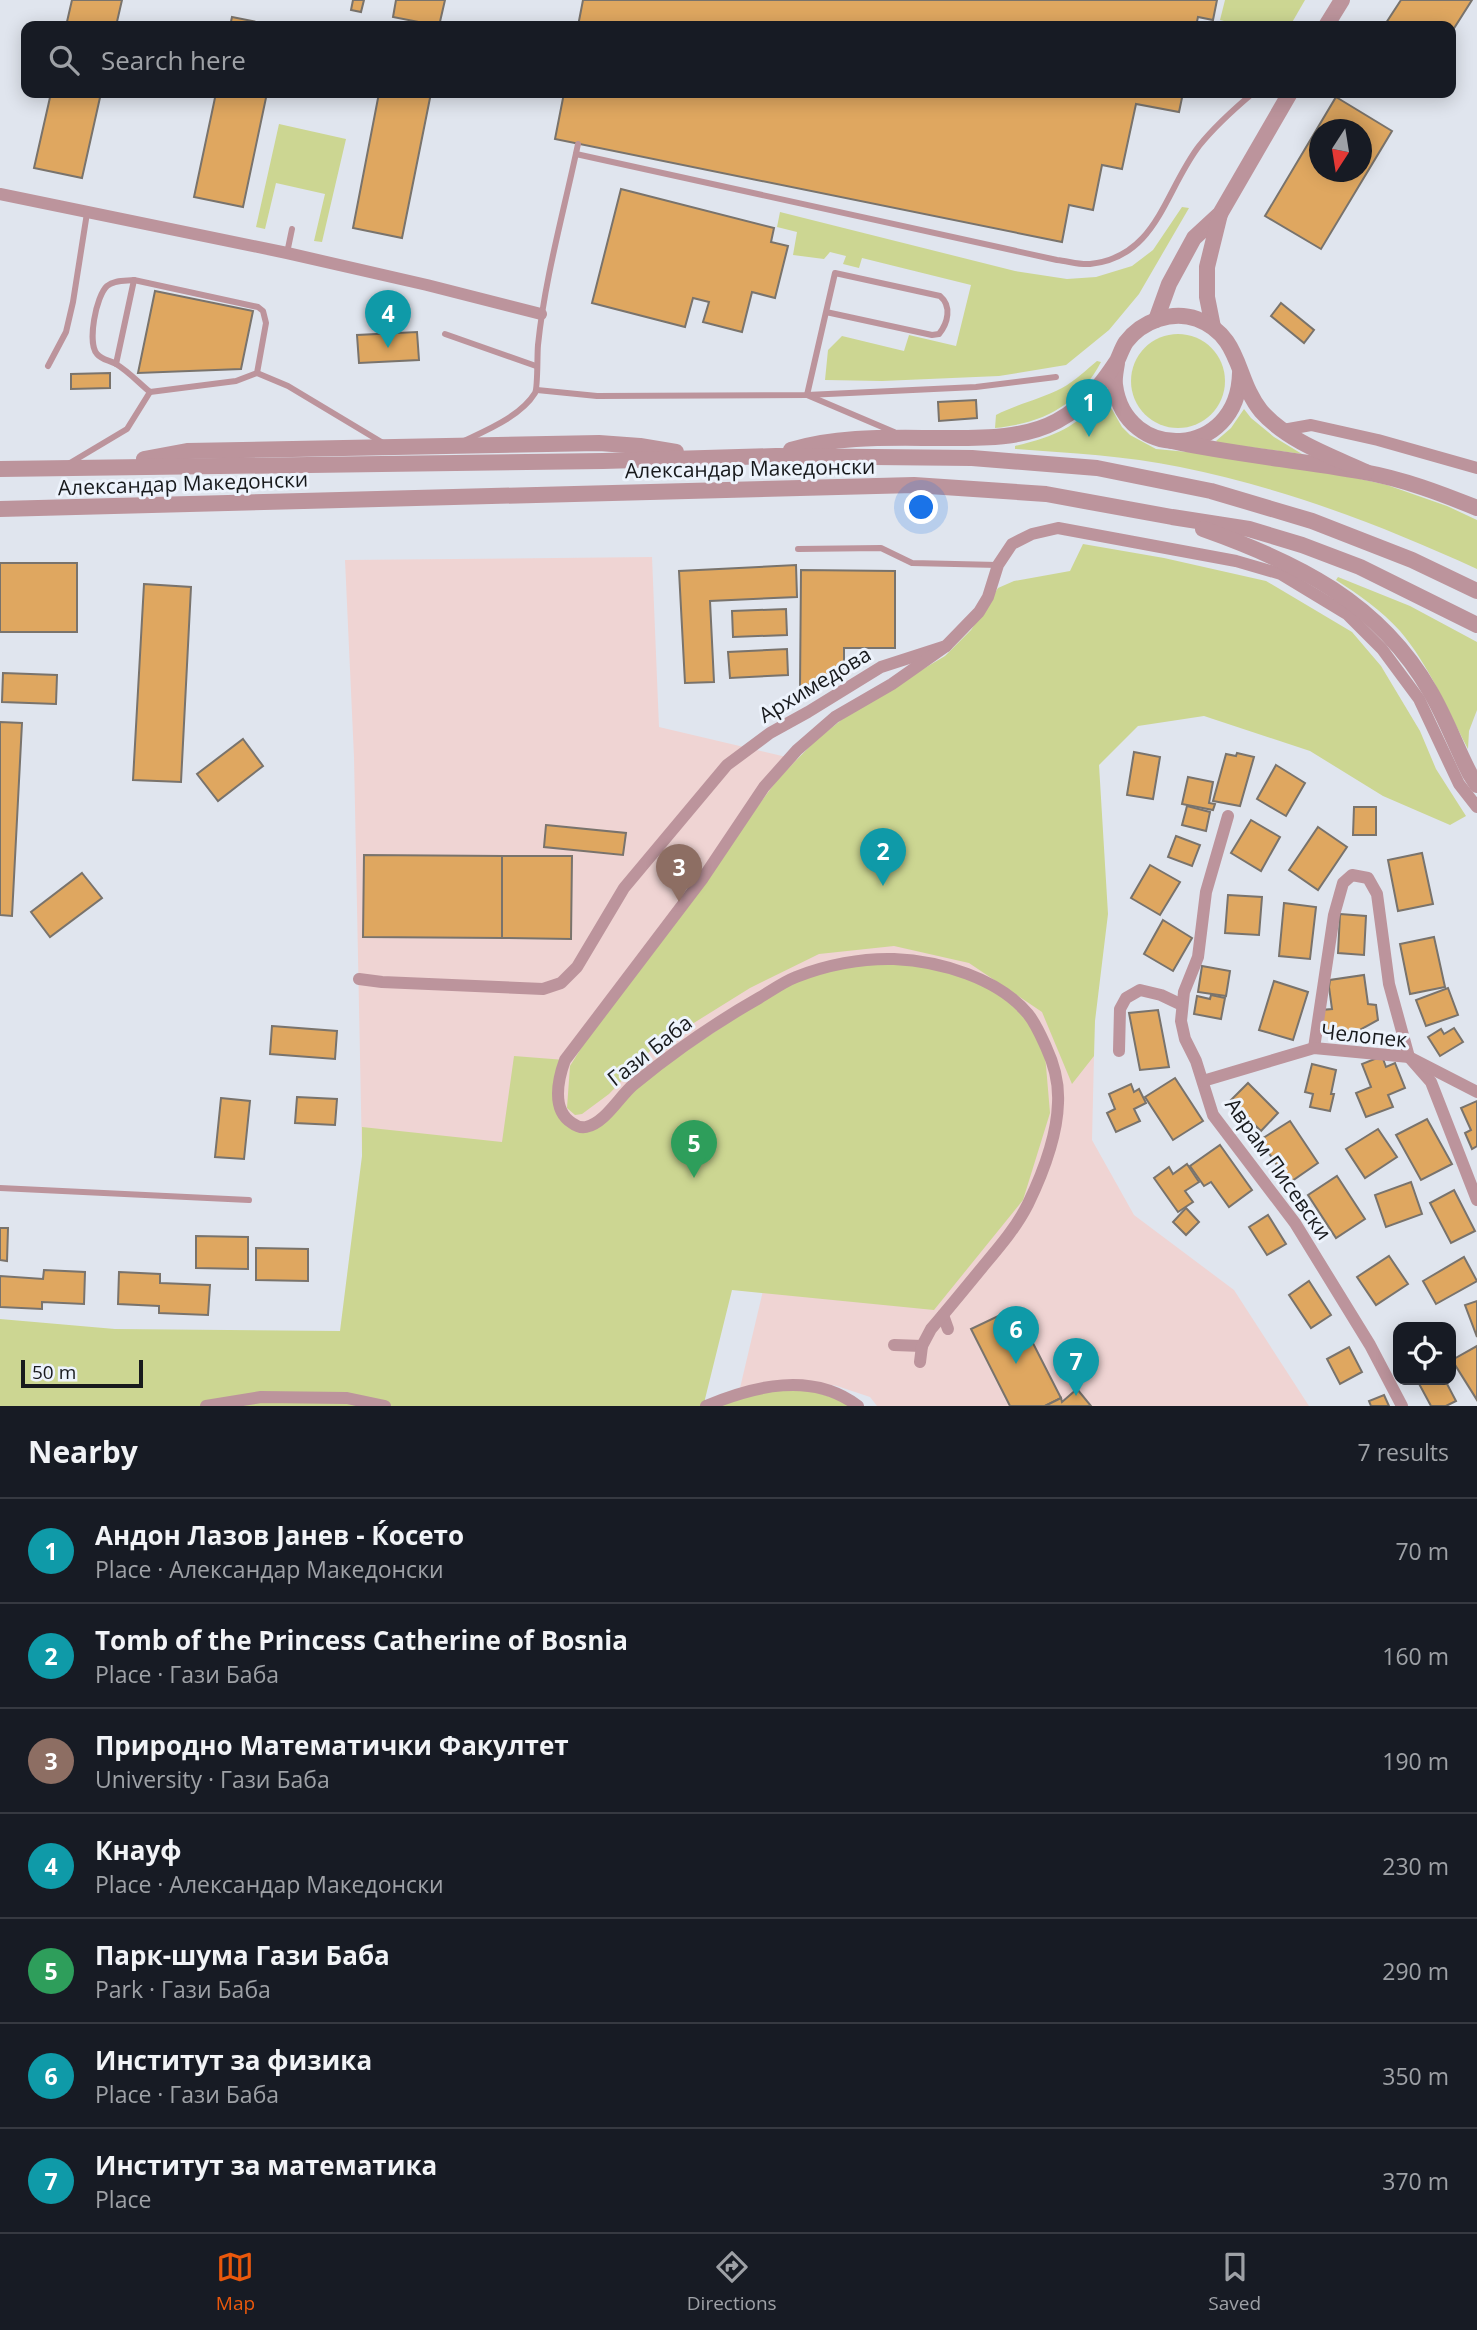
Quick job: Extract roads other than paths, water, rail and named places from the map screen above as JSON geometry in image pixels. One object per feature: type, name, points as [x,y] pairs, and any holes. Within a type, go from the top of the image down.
[{"type":"street","points":[[1329,21],[1342,0]]},
{"type":"street","points":[[1213,327],[1207,297],[1206,267],[1220,214],[1287,98]]},
{"type":"street","points":[[0,194],[287,253],[541,314]]},
{"type":"street","points":[[1156,320],[1169,284],[1194,238],[1220,214]]},
{"type":"street","points":[[776,456],[819,443],[995,436],[1037,430],[1076,408],[1098,387],[1117,361],[1125,343],[1139,329],[1156,320],[1175,316],[1195,318],[1213,327],[1226,339],[1236,355],[1240,389],[1227,417],[1216,428],[1188,441],[1172,442]]},
{"type":"street","points":[[1117,361],[1114,383],[1120,404],[1132,423],[1150,436],[1212,450],[1366,472],[1411,484],[1477,508]]},
{"type":"street","points":[[1240,373],[1261,411],[1283,430],[1366,472]]},
{"type":"street","points":[[1283,430],[1311,425],[1378,440],[1477,468]]},
{"type":"street","points":[[125,466],[150,457],[187,451],[600,443],[671,450],[696,458]]},
{"type":"street","name":"Александар Македонски","points":[[0,469],[776,456],[972,458],[1097,468],[1212,491],[1312,521],[1412,560],[1477,591]]},
{"type":"street","name":"Александар Македонски","points":[[0,509],[914,485],[1046,494],[1249,529],[1302,545],[1360,567],[1477,625]]},
{"type":"street","points":[[1171,517],[1290,564],[1322,581],[1374,620],[1409,659],[1430,691],[1469,774],[1477,785]]},
{"type":"street","name":"Архимедова","points":[[359,979],[543,989],[561,983],[577,967],[624,888],[727,765],[770,733],[881,667],[946,646],[979,612],[988,597],[998,565],[1012,544],[1032,534],[1058,528],[1236,561],[1281,575],[1347,614],[1382,649],[1419,699],[1459,784],[1477,807]]},
{"type":"street","name":"Гази Баба","points":[[943,1315],[1016,1227],[1040,1178],[1057,1118],[1056,1076],[1040,1034],[1028,1015],[998,989],[952,970],[915,961],[877,959],[845,963],[796,977],[737,1010],[652,1070],[621,1095],[593,1125],[583,1128],[563,1116],[559,1105],[559,1087],[565,1060],[703,878],[764,787],[797,750],[835,717],[892,684],[946,646]]},
{"type":"street","name":"Аврам Писевски","points":[[1228,816],[1206,892],[1198,957],[1184,992],[1181,1021],[1185,1039],[1203,1081],[1213,1115],[1295,1223],[1370,1345],[1402,1406]]},
{"type":"street","points":[[1314,1048],[1334,915],[1343,883],[1352,876],[1368,878],[1377,894],[1389,984],[1409,1058],[1431,1082],[1477,1200]]},
{"type":"street","points":[[1119,1051],[1120,1009],[1126,998],[1140,990],[1161,995],[1182,1005]]},
{"type":"street","name":"Челопек","points":[[1203,1081],[1314,1048],[1409,1058],[1477,1092]]},
{"type":"street","points":[[920,1362],[922,1346],[943,1315],[948,1329]]},
{"type":"street","points":[[894,1345],[922,1346]]},
{"type":"street","points":[[706,1406],[745,1391],[778,1385],[827,1391],[841,1395],[858,1406]]},
{"type":"street","points":[[206,1406],[261,1397],[347,1398],[385,1406]]},
{"type":"lane","points":[[576,154],[1057,260],[1087,264],[1111,260],[1139,244],[1156,221],[1180,175],[1199,147],[1247,98]]},
{"type":"lane","points":[[453,446],[525,406],[537,390],[536,366],[541,314],[578,144]]},
{"type":"lane","points":[[48,366],[66,332],[87,213]]},
{"type":"lane","points":[[287,253],[292,229]]},
{"type":"lane","points":[[807,395],[826,312],[835,273],[940,296],[948,307],[945,327],[939,334],[932,335],[826,312]]},
{"type":"lane","points":[[116,364],[134,280]]},
{"type":"lane","points":[[134,280],[258,307],[263,311],[266,323],[257,373],[236,381],[150,392],[116,364],[99,357],[93,349],[91,340],[100,298],[107,287],[115,282],[134,280]]},
{"type":"lane","points":[[445,334],[536,366]]},
{"type":"lane","points":[[257,373],[288,386],[390,446]]},
{"type":"lane","points":[[537,390],[597,396],[807,395],[976,387],[1056,377]]},
{"type":"lane","points":[[64,467],[127,429],[150,392]]},
{"type":"lane","points":[[807,395],[909,438]]},
{"type":"lane","points":[[797,550],[881,548],[912,563],[998,565]]},
{"type":"lane","points":[[0,1188],[249,1200]]},
{"type":"place","name":"Кнауф","points":[[388,348]]},
{"type":"place","name":"Андон Лазов Јанев - Ќосето","points":[[1089,437]]},
{"type":"place","name":"Tomb of the Princess Catherine of Bosnia","points":[[883,886]]},
{"type":"place","name":"Природно Математички Факултет","points":[[679,902]]},
{"type":"place","name":"Парк-шума Гази Баба","points":[[694,1178]]},
{"type":"place","name":"Институт за физика","points":[[1016,1364]]},
{"type":"place","name":"Институт за математика","points":[[1076,1396]]}]
